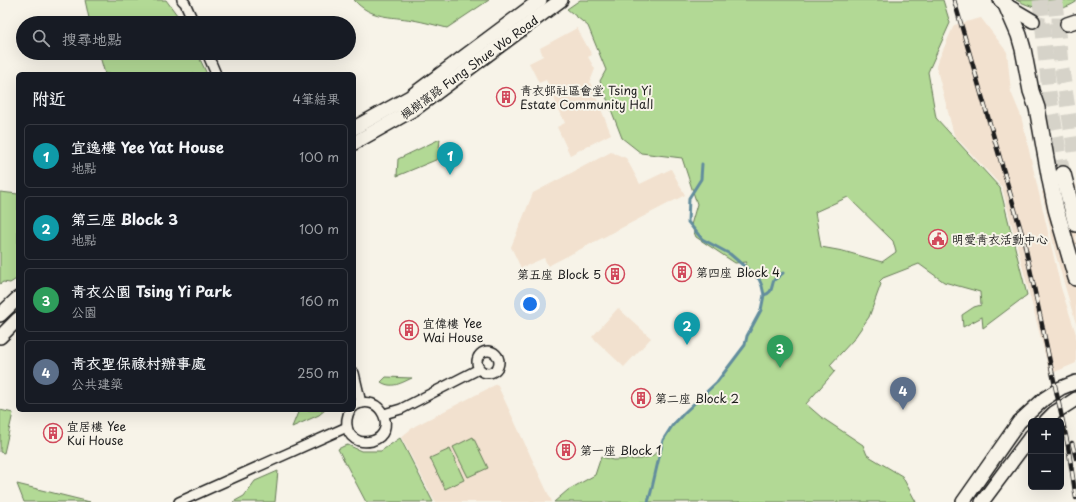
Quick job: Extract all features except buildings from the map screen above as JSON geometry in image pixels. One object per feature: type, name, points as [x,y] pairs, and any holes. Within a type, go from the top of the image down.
[{"type":"main road","name":"楓樹窩路 Fung Shue Wo Road","points":[[356,127],[410,97],[540,0]]},
{"type":"main road","name":"楓樹窩路 Fung Shue Wo Road","points":[[356,142],[416,108],[561,0]]},
{"type":"main road","points":[[1003,3],[1033,21]]},
{"type":"main road","points":[[1003,3],[1023,49],[1031,91],[1037,108],[1056,209],[1076,278]]},
{"type":"main road","points":[[1063,174],[1076,224]]},
{"type":"main road","points":[[0,315],[16,300]]},
{"type":"main road","points":[[0,335],[16,321]]},
{"type":"main road","points":[[963,502],[1020,422],[1044,399],[1076,382]]},
{"type":"main road","points":[[1050,418],[1076,399]]},
{"type":"main road","points":[[982,502],[1028,440]]},
{"type":"main road","points":[[989,467],[1016,458]]},
{"type":"street","points":[[182,0],[191,16]]},
{"type":"street","points":[[210,60],[215,72]]},
{"type":"street","points":[[384,414],[401,409],[480,369]]},
{"type":"street","points":[[349,412],[346,421],[347,427],[353,437],[363,442],[374,440],[379,437],[385,427],[384,414],[377,406],[366,402],[357,405],[356,394]]},
{"type":"street","points":[[179,502],[347,427]]},
{"type":"shaded area","points":[[981,18],[1007,52],[1011,92],[1021,116],[1061,288],[1076,334],[1076,363],[1050,374],[1002,187],[954,135],[936,66],[954,25]]},
{"type":"shaded area","points":[[577,28],[592,55],[588,57],[595,69],[590,82],[611,134],[570,155],[557,127],[565,123],[546,80],[539,83],[529,63],[543,56],[540,48]]},
{"type":"shaded area","points":[[611,152],[626,158],[640,184],[671,169],[685,195],[548,266],[544,258],[521,268],[511,247],[533,193]]},
{"type":"shaded area","points":[[1076,184],[1076,324],[1055,252],[1042,192]]},
{"type":"shaded area","points":[[618,308],[651,338],[624,367],[592,337]]},
{"type":"shaded area","points":[[497,384],[552,502],[435,502],[401,437],[415,426]]},
{"type":"green space","points":[[85,0],[166,0],[178,16],[88,16]]},
{"type":"green space","points":[[354,0],[489,0],[447,28],[417,21],[374,14],[367,11]]},
{"type":"green space","points":[[580,0],[943,0],[950,23],[928,72],[936,118],[1000,188],[1027,295],[983,328],[982,317],[963,327],[962,315],[974,307],[981,305],[980,292],[944,282],[919,264],[883,278],[879,282],[881,284],[869,317],[853,340],[830,365],[835,371],[806,404],[821,417],[863,445],[867,455],[902,476],[916,502],[554,502],[568,490],[595,475],[601,457],[613,460],[641,459],[652,456],[660,450],[663,440],[672,426],[684,412],[717,382],[745,345],[747,336],[761,310],[764,295],[759,279],[744,266],[747,262],[735,263],[696,237],[691,225],[697,204],[682,158],[641,153],[622,138],[600,81],[606,70],[588,26],[567,9]],"holes":[[[848,197],[893,241],[896,252],[882,262],[843,251],[821,247],[815,212]]]},
{"type":"green space","points":[[1016,0],[1076,0],[1076,2],[1061,8],[1046,9],[1031,6]]},
{"type":"green space","points":[[101,60],[200,60],[206,72],[104,72]]},
{"type":"green space","points":[[440,139],[438,159],[397,176],[398,159]]},
{"type":"green space","points":[[0,192],[16,194],[16,279],[10,283],[3,282],[0,284]]},
{"type":"green space","points":[[386,377],[412,378],[404,382],[389,385],[381,382]]},
{"type":"green space","points":[[0,410],[13,413],[4,453],[0,452]]},
{"type":"green space","points":[[298,412],[323,412],[319,415],[292,427]]},
{"type":"green space","points":[[473,437],[488,468],[468,477],[453,447]]},
{"type":"green space","points":[[400,438],[433,502],[366,502],[338,449],[348,445],[361,451],[381,451]]},
{"type":"green space","points":[[450,449],[464,480],[445,489],[430,458]]},
{"type":"green space","points":[[278,471],[275,502],[233,502],[244,496],[255,481]]},
{"type":"green space","points":[[17,484],[90,502],[24,502]]},
{"type":"waterway","points":[[702,164],[701,179],[689,198],[688,222],[702,239],[730,254],[759,279],[764,295]]},
{"type":"waterway","points":[[648,502],[663,440],[672,426],[684,413],[717,382],[745,345],[747,336],[761,310],[764,295],[769,293],[774,280],[783,273]]},
{"type":"tunnel","points":[[1040,0],[1049,92],[1063,174]]},
{"type":"tunnel","points":[[1055,0],[1061,64],[1076,159]]},
{"type":"tunnel","points":[[1033,21],[1043,24],[1067,24]]},
{"type":"railway","points":[[954,0],[1024,241],[1068,446],[1076,498]]},
{"type":"railway","points":[[1072,443],[1076,458]]},
{"type":"place","name":"青衣邨社區會堂 Tsing Yi Estate Community Hall","points":[[506,97]]},
{"type":"place","name":"宜逸樓 Yee Yat House","points":[[450,175]]},
{"type":"place","name":"明愛青衣活動中心","points":[[938,239]]},
{"type":"place","name":"第四座 Block 4","points":[[682,272]]},
{"type":"place","name":"第五座 Block 5","points":[[615,274]]},
{"type":"place","name":"宜偉樓 Yee Wai House","points":[[409,330]]},
{"type":"place","name":"第三座 Block 3","points":[[687,345]]},
{"type":"place","name":"青衣公園 Tsing Yi Park","points":[[780,368]]},
{"type":"place","name":"第二座 Block 2","points":[[641,398]]},
{"type":"place","name":"青衣聖保祿村辦事處","points":[[903,410]]},
{"type":"place","name":"宜居樓 Yee Kui House","points":[[53,433]]},
{"type":"place","name":"第一座 Block 1","points":[[566,450]]}]
